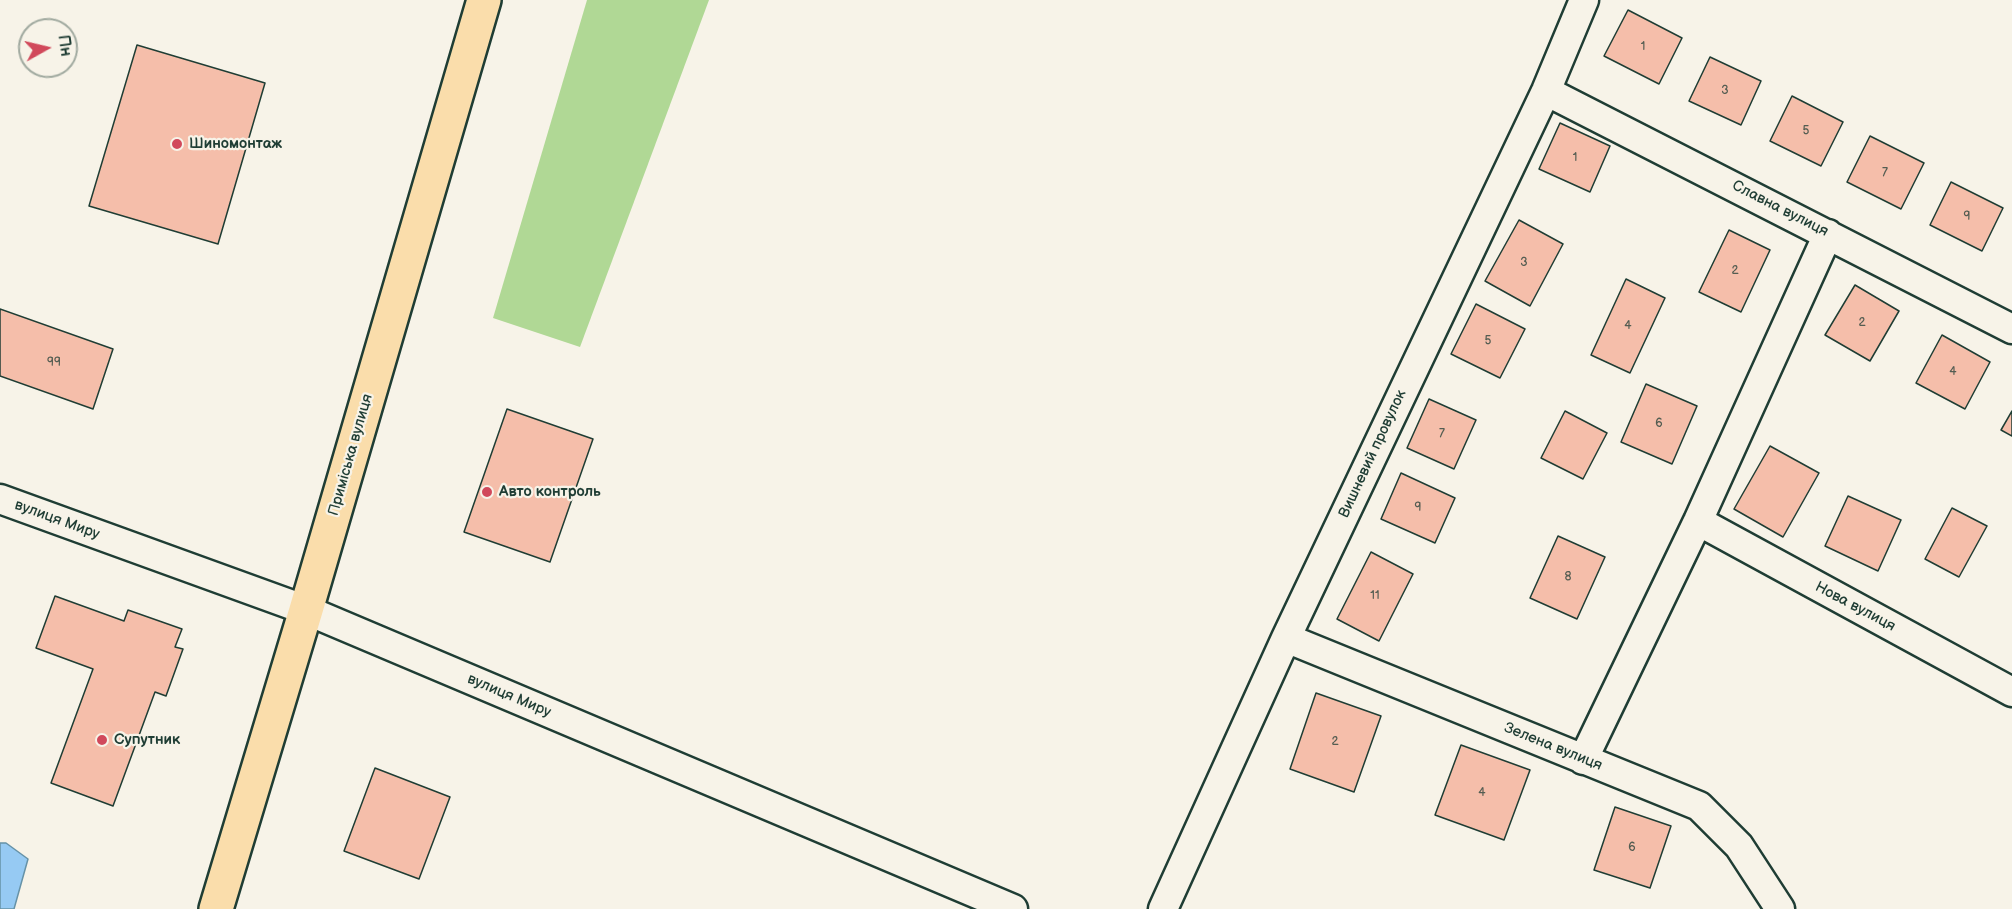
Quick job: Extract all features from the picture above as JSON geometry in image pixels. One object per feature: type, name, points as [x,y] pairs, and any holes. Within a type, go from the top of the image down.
[{"type":"main road","name":"Приміська вулиця","points":[[216,909],[484,0]]},
{"type":"street","name":"Вишневий провулок","points":[[1163,909],[1286,638],[1546,91],[1584,0]]},
{"type":"street","name":"Славна вулиця","points":[[1546,91],[2012,329]]},
{"type":"street","points":[[1583,760],[1698,521],[1828,234]]},
{"type":"street","name":"вулиця Миру","points":[[0,499],[306,610],[1013,909]]},
{"type":"street","name":"Нова вулиця","points":[[1698,521],[2012,692]]},
{"type":"street","name":"Зелена вулиця","points":[[1286,638],[1699,806],[1739,846],[1780,909]]},
{"type":"green space","points":[[587,0],[709,0],[580,347],[493,318]]},
{"type":"water","points":[[0,843],[6,843],[28,859],[14,909],[0,909]]},
{"type":"building","points":[[1628,10],[1682,38],[1659,84],[1604,56]]},
{"type":"building","name":"Шиномонтаж","points":[[137,45],[265,83],[218,244],[89,206]]},
{"type":"building","points":[[1710,57],[1761,81],[1741,125],[1689,101]]},
{"type":"building","points":[[1792,96],[1843,122],[1821,166],[1770,141]]},
{"type":"building","points":[[1560,123],[1610,146],[1590,192],[1539,169]]},
{"type":"building","points":[[1870,136],[1924,163],[1901,209],[1847,182]]},
{"type":"building","points":[[1951,182],[2003,208],[1982,251],[1930,225]]},
{"type":"building","points":[[1519,220],[1563,244],[1530,306],[1485,281]]},
{"type":"building","points":[[1729,230],[1770,250],[1741,312],[1699,292]]},
{"type":"building","points":[[1626,279],[1665,298],[1630,373],[1591,355]]},
{"type":"building","points":[[1855,285],[1899,311],[1870,361],[1825,335]]},
{"type":"building","points":[[1476,304],[1525,329],[1500,378],[1451,354]]},
{"type":"building","points":[[0,309],[113,349],[93,409],[0,376]]},
{"type":"building","points":[[1942,335],[1990,362],[1965,409],[1916,383]]},
{"type":"building","points":[[1646,384],[1697,406],[1672,464],[1621,442]]},
{"type":"building","points":[[1429,399],[1476,420],[1454,469],[1407,448]]},
{"type":"building","points":[[507,409],[593,439],[550,562],[464,532]]},
{"type":"building","points":[[1565,411],[1607,433],[1583,479],[1541,458]]},
{"type":"building","points":[[2012,411],[2012,436],[2001,430]]},
{"type":"building","points":[[1770,446],[1819,473],[1783,537],[1734,509]]},
{"type":"building","points":[[1401,473],[1455,498],[1435,543],[1381,519]]},
{"type":"building","points":[[1848,496],[1901,520],[1878,571],[1825,546]]},
{"type":"building","points":[[1952,508],[1987,526],[1959,577],[1925,559]]},
{"type":"building","points":[[1558,536],[1605,557],[1577,619],[1530,598]]},
{"type":"building","points":[[1371,552],[1413,574],[1379,641],[1337,619]]},
{"type":"building","name":"Супутник","points":[[55,596],[124,621],[128,610],[182,629],[175,647],[183,649],[166,696],[155,692],[113,806],[51,783],[93,669],[36,648]]},
{"type":"building","points":[[1316,693],[1381,716],[1354,792],[1290,769]]},
{"type":"building","points":[[1461,745],[1530,770],[1504,840],[1435,815]]},
{"type":"building","points":[[375,768],[450,797],[419,879],[344,851]]},
{"type":"building","points":[[1615,807],[1671,826],[1650,888],[1594,870]]},
{"type":"place","name":"Шиномонтаж","points":[[177,144]]},
{"type":"place","name":"Авто контроль","points":[[487,492]]},
{"type":"place","name":"Супутник","points":[[102,740]]}]
